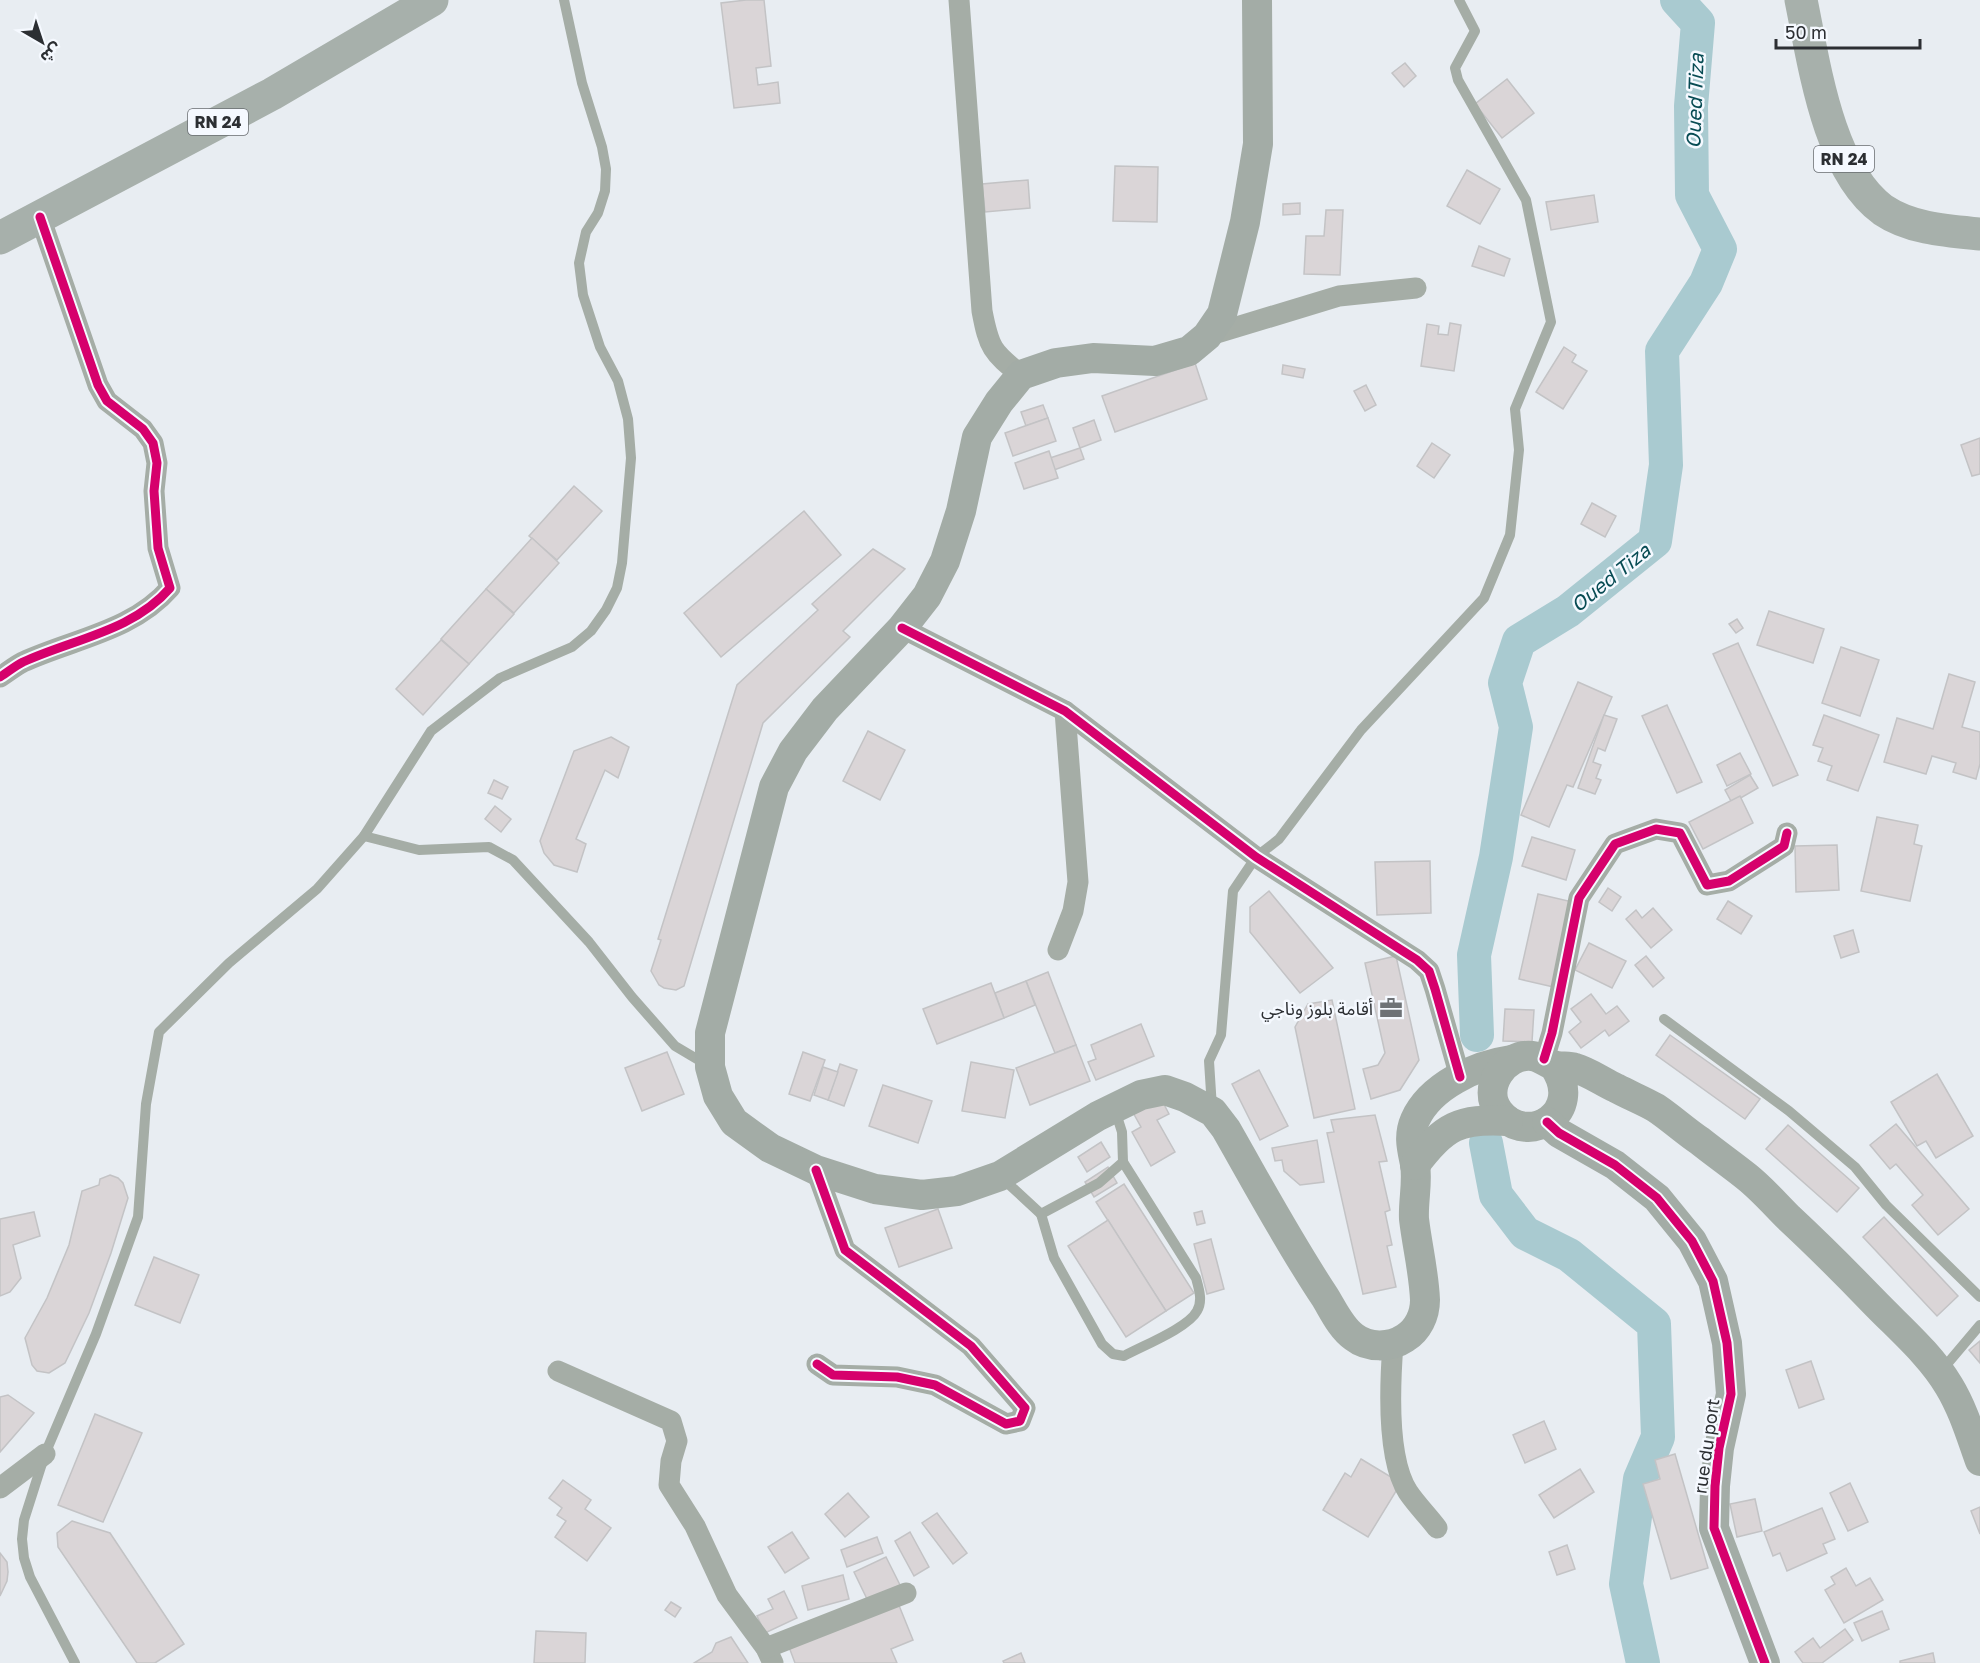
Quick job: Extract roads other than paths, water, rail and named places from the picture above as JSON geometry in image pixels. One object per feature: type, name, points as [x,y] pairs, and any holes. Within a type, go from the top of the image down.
[{"type":"main road","name":"RN 24","points":[[0,238],[272,94],[432,0]]},
{"type":"main road","points":[[1257,0],[1257,144],[1245,222],[1222,314],[1207,336],[1189,351],[1155,361],[1093,358],[1056,363],[1021,375],[999,402],[977,437],[961,511],[945,561],[927,596],[902,628],[825,709],[793,751],[774,787],[710,1033],[710,1067],[718,1096],[734,1122],[770,1148],[816,1170],[875,1189],[922,1195],[957,1191],[1000,1176],[1098,1116],[1141,1095],[1165,1090],[1185,1097],[1213,1112],[1226,1129],[1314,1282],[1347,1330],[1363,1342],[1383,1346],[1392,1344],[1410,1334],[1417,1326],[1424,1307],[1414,1216],[1415,1165],[1411,1155],[1410,1136],[1421,1109],[1437,1093],[1460,1077],[1491,1063],[1521,1056],[1533,1056],[1575,1068],[1656,1108],[1749,1178],[1842,1269],[1940,1372],[1960,1408],[1980,1461]]},
{"type":"main road","name":"RN 24","points":[[1801,0],[1818,81],[1835,141],[1858,184],[1883,209],[1915,225],[1980,234]]},
{"type":"main road","points":[[1508,1121],[1498,1110],[1493,1097],[1494,1083],[1500,1070],[1511,1060]]},
{"type":"main road","points":[[1549,1062],[1562,1077],[1564,1091],[1555,1113]]},
{"type":"main road","points":[[1415,1165],[1427,1148],[1447,1130],[1463,1122],[1486,1119],[1508,1121],[1528,1127],[1538,1126],[1555,1113],[1570,1095],[1581,1089],[1605,1083]]},
{"type":"main road","name":"rue du port","points":[[1555,1113],[1559,1133],[1615,1165],[1657,1198],[1692,1241],[1713,1281],[1727,1343],[1731,1394],[1719,1448],[1714,1528],[1765,1663]]},
{"type":"street","points":[[959,0],[982,311],[988,340],[1000,358],[1021,375]]},
{"type":"street","points":[[0,677],[21,663],[134,619],[157,603],[170,588],[158,548],[154,491],[157,463],[153,443],[143,429],[107,401],[98,385],[40,217]]},
{"type":"street","points":[[1207,336],[1339,296],[1416,288]]},
{"type":"street","points":[[902,628],[1065,711],[1256,857],[1417,960],[1429,971],[1460,1077]]},
{"type":"street","points":[[1058,950],[1073,911],[1078,882],[1065,711]]},
{"type":"street","points":[[1549,1062],[1552,1033],[1579,898],[1615,844],[1656,829],[1680,833],[1707,885],[1730,881],[1784,846],[1787,833]]},
{"type":"street","points":[[816,1170],[845,1250],[970,1346],[1025,1408],[1020,1421],[1006,1424],[935,1385],[897,1377],[832,1375],[817,1364]]},
{"type":"street","points":[[1392,1344],[1389,1396],[1398,1471],[1407,1491],[1437,1528]]},
{"type":"street","points":[[558,1371],[671,1421],[677,1441],[671,1461],[669,1485],[695,1526],[727,1595],[769,1656],[906,1593]]},
{"type":"street","points":[[0,1488],[45,1454]]},
{"type":"lane","points":[[75,1663],[30,1577],[24,1558],[22,1539],[24,1520],[45,1454],[96,1334],[138,1217],[146,1104],[159,1032],[229,963],[317,889],[364,836],[431,731],[501,678],[572,647],[591,631],[606,610],[617,588],[622,563],[631,458],[628,419],[618,381],[600,347],[583,295],[579,263],[586,232],[598,213],[604,191],[606,169],[602,147],[582,84],[564,0]]},
{"type":"lane","points":[[1213,1112],[1209,1061],[1221,1035],[1233,891],[1256,857],[1279,839],[1361,730],[1484,598],[1510,535],[1519,450],[1515,409],[1551,322],[1526,200],[1458,80],[1455,68],[1475,31],[1459,0]]},
{"type":"lane","points":[[364,836],[419,850],[489,847],[513,860],[589,942],[632,997],[675,1046],[710,1067]]},
{"type":"lane","points":[[1664,1019],[1789,1111],[1855,1167],[1886,1205],[1980,1297]]},
{"type":"lane","points":[[1000,1176],[1041,1214],[1054,1258],[1102,1344],[1113,1354],[1124,1356],[1188,1322],[1198,1310],[1200,1294],[1196,1278],[1123,1162],[1122,1132],[1114,1108]]},
{"type":"lane","points":[[1041,1214],[1099,1183],[1123,1162]]},
{"type":"lane","points":[[1940,1372],[1980,1325]]},
{"type":"waterway","name":"Oued Tiza","points":[[1477,1035],[1474,955],[1496,857],[1516,727],[1505,683],[1519,641],[1568,611],[1655,541],[1666,465],[1662,351],[1706,283],[1720,249],[1692,195],[1691,106],[1698,23],[1677,0]]},
{"type":"waterway","points":[[1486,1143],[1496,1195],[1525,1233],[1569,1255],[1654,1324],[1658,1437],[1640,1479],[1626,1584],[1643,1663]]},
{"type":"place","name":"أقامة بلوز وناجي","points":[[1391,1008]]}]
